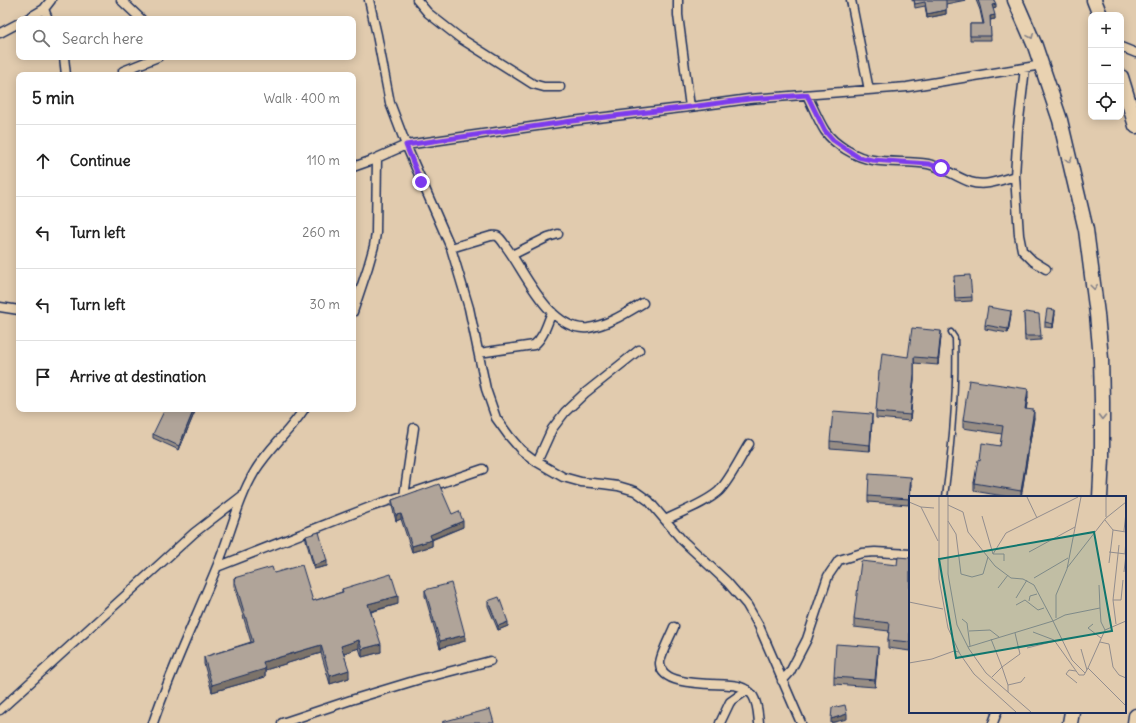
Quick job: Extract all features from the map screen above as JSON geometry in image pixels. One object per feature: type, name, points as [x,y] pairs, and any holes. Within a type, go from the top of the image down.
[{"type":"highway","points":[[1015,0],[1035,46],[1060,120],[1086,230],[1098,314],[1101,359],[1102,459],[1100,496]]},
{"type":"highway","points":[[1094,0],[1099,12]]},
{"type":"highway","points":[[1123,84],[1136,126]]},
{"type":"highway","points":[[1070,723],[1072,713]]},
{"type":"highway","points":[[1135,723],[1136,716]]},
{"type":"street","points":[[32,16],[44,9],[51,0]]},
{"type":"street","points":[[121,0],[138,16]]},
{"type":"street","points":[[369,0],[390,104],[406,145],[451,248],[469,308],[486,389],[496,418],[508,436],[521,450],[537,462],[564,477],[581,482],[618,486],[635,492],[649,501],[682,540],[728,582],[747,605],[759,626],[801,723]]},
{"type":"street","points":[[417,0],[428,13],[460,38],[533,84],[544,87],[560,87]]},
{"type":"street","points":[[678,0],[678,15],[690,107]]},
{"type":"street","points":[[851,0],[869,90]]},
{"type":"street","points":[[44,9],[47,16]]},
{"type":"street","points":[[0,33],[16,25]]},
{"type":"street","points":[[1124,48],[1136,53]]},
{"type":"street","points":[[64,60],[66,72]]},
{"type":"street","points":[[123,71],[150,60]]},
{"type":"street","points":[[356,166],[406,145],[572,121],[749,99],[907,87],[1042,65]]},
{"type":"street","points":[[1025,68],[1018,128],[1015,176],[1019,234],[1022,250],[1033,261],[1046,269]]},
{"type":"street","points":[[807,95],[825,131],[833,140],[858,157],[872,160],[929,164],[970,182],[980,184],[990,183],[1015,176]]},
{"type":"street","points":[[356,303],[374,246],[376,233],[377,158]]},
{"type":"street","points":[[512,255],[548,237],[558,234]]},
{"type":"street","points":[[451,248],[491,236],[497,236],[512,255],[536,294],[564,323],[575,327],[587,328],[602,324],[615,319],[643,303]]},
{"type":"street","points":[[0,307],[16,310]]},
{"type":"street","points":[[479,353],[534,345],[542,336],[552,312]]},
{"type":"street","points":[[537,462],[552,429],[565,412],[639,350]]},
{"type":"street","points":[[153,723],[163,694],[217,568],[243,495],[255,471],[262,461],[302,412]]},
{"type":"street","points":[[404,496],[414,428]]},
{"type":"street","points":[[665,520],[707,500],[718,491],[728,479],[749,444]]},
{"type":"street","points":[[217,568],[370,507],[483,469]]},
{"type":"street","points":[[0,710],[194,532],[243,495]]},
{"type":"street","points":[[782,681],[790,672],[807,639],[828,576],[839,560],[862,553],[875,552],[909,554]]},
{"type":"street","points":[[674,627],[660,664],[666,676],[672,679],[688,682],[738,686],[747,690],[753,696],[757,704],[759,723]]},
{"type":"street","points":[[282,723],[417,680],[490,661]]},
{"type":"street","points":[[720,723],[730,702],[747,690]]},
{"type":"street","points":[[993,723],[997,713]]},
{"type":"lane","points":[[945,496],[953,437],[955,395],[955,338],[951,332]]},
{"type":"building","points":[[914,0],[946,0],[946,10],[927,14],[925,2],[915,4]]},
{"type":"building","points":[[978,0],[994,0],[996,4],[992,5],[995,15],[990,16],[991,36],[970,36],[970,24],[984,24]]},
{"type":"building","points":[[970,275],[972,297],[955,298],[954,276]]},
{"type":"building","points":[[988,307],[1011,311],[1008,329],[985,325]]},
{"type":"building","points":[[1047,309],[1055,310],[1053,324],[1045,322]]},
{"type":"building","points":[[1025,312],[1039,314],[1041,336],[1025,336]]},
{"type":"building","points":[[912,328],[941,331],[938,359],[914,357],[910,415],[876,412],[882,353],[908,357]]},
{"type":"building","points":[[969,380],[1028,389],[1025,409],[1034,410],[1021,491],[974,483],[978,460],[980,461],[982,443],[1000,446],[1003,426],[963,420]]},
{"type":"building","points":[[833,411],[872,414],[870,445],[830,441]]},
{"type":"building","points":[[164,412],[193,412],[179,446],[153,434]]},
{"type":"building","points":[[869,474],[911,477],[909,499],[868,496]]},
{"type":"building","points":[[439,484],[452,514],[459,511],[463,521],[430,535],[432,540],[412,546],[401,514],[396,515],[392,500]]},
{"type":"building","points":[[319,532],[327,561],[314,565],[306,536]]},
{"type":"building","points":[[898,557],[909,558],[909,642],[888,640],[890,623],[854,619],[861,561],[897,565]]},
{"type":"building","points":[[302,565],[313,601],[343,592],[342,589],[391,574],[398,596],[368,604],[381,644],[362,649],[359,640],[341,646],[349,670],[330,676],[321,645],[263,662],[265,669],[212,685],[204,657],[253,642],[234,578],[272,567],[274,573]]},
{"type":"building","points":[[451,583],[465,635],[440,641],[425,590]]},
{"type":"building","points":[[499,597],[508,622],[498,626],[488,601]]},
{"type":"building","points":[[836,644],[878,647],[875,680],[834,677]]},
{"type":"building","points":[[845,705],[847,714],[831,719],[832,708]]},
{"type":"building","points":[[490,709],[494,723],[442,722]]},
{"type":"route","points":[[421,182],[406,145],[572,121],[749,99],[807,95],[825,131],[833,140],[858,157],[872,160],[929,164],[941,168]]}]
